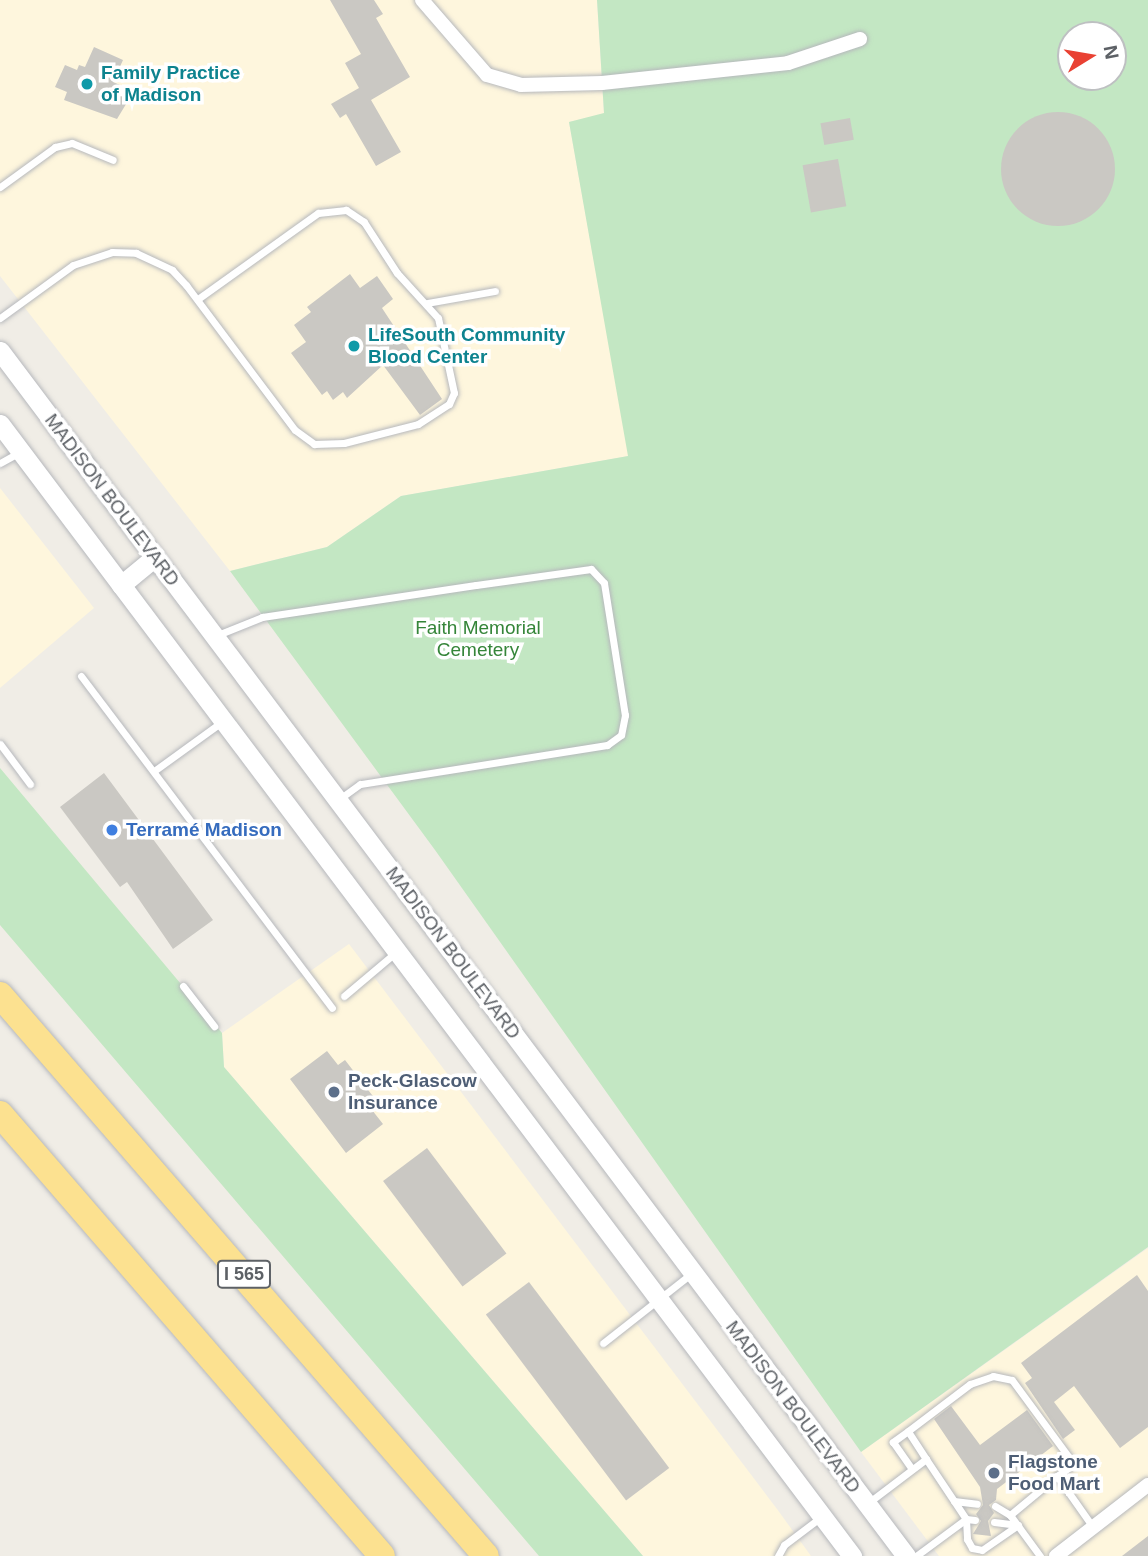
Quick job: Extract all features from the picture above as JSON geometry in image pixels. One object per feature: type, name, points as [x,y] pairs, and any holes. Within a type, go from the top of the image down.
[{"type":"highway","name":"I 565","points":[[0,995],[486,1556]]},
{"type":"highway","points":[[0,1114],[382,1556]]},
{"type":"main road","name":"MADISON BOULEVARD","points":[[0,351],[906,1556]]},
{"type":"main road","points":[[0,424],[852,1556]]},
{"type":"main road","points":[[121,585],[155,557]]},
{"type":"street","points":[[422,0],[487,75],[521,85],[602,83],[788,63],[860,39]]},
{"type":"street","points":[[1056,1556],[1148,1485]]},
{"type":"lane","points":[[0,187],[55,147],[72,143],[113,160]]},
{"type":"lane","points":[[0,318],[72,265],[113,253],[136,253],[172,270],[198,299],[295,430],[314,444],[344,443],[418,424],[449,404],[454,393],[438,318],[397,273],[364,222],[346,210],[318,212],[198,299]]},
{"type":"lane","points":[[427,303],[495,291]]},
{"type":"lane","points":[[0,463],[21,451]]},
{"type":"lane","points":[[215,637],[262,617],[489,583],[591,569],[604,583],[625,715],[621,735],[607,745],[360,784],[338,800]]},
{"type":"lane","points":[[82,676],[332,1008]]},
{"type":"lane","points":[[154,771],[223,720]]},
{"type":"lane","points":[[0,744],[30,784]]},
{"type":"lane","points":[[344,996],[397,951]]},
{"type":"lane","points":[[183,986],[214,1026]]},
{"type":"lane","points":[[603,1343],[693,1273]]},
{"type":"lane","points":[[912,1469],[893,1442],[970,1384],[993,1377],[1012,1380],[1074,1464],[1010,1515]]},
{"type":"lane","points":[[908,1431],[966,1518],[972,1548],[982,1550],[1018,1525]]},
{"type":"lane","points":[[866,1504],[926,1459]]},
{"type":"lane","points":[[1057,1476],[1093,1528]]},
{"type":"lane","points":[[953,1501],[977,1504]]},
{"type":"lane","points":[[995,1506],[1010,1515],[1040,1556]]},
{"type":"lane","points":[[778,1556],[784,1545],[822,1516]]},
{"type":"lane","points":[[916,1556],[966,1518],[975,1520]]},
{"type":"lane","points":[[993,1522],[1018,1525]]},
{"type":"shaded area","points":[[0,0],[597,0],[604,114],[569,122],[629,456],[401,496],[327,547],[230,571],[0,276]]},
{"type":"shaded area","points":[[0,488],[94,608],[0,688]]},
{"type":"shaded area","points":[[349,944],[811,1556],[643,1556],[224,1067],[222,1033]]},
{"type":"shaded area","points":[[1148,1248],[1148,1556],[939,1556],[861,1452]]},
{"type":"green space","name":"Faith Memorial Cemetery","points":[[597,0],[1148,0],[1148,1247],[861,1452],[435,850],[230,571],[327,547],[401,496],[628,456],[569,122],[604,113]]},
{"type":"green space","points":[[0,768],[222,1033],[224,1067],[643,1556],[539,1556],[0,925]]},
{"type":"building","points":[[330,0],[374,0],[383,14],[376,18],[410,77],[371,100],[401,152],[376,166],[346,114],[340,118],[331,104],[359,88],[345,63],[361,54]]},
{"type":"building","name":"Family Practice of Madison","points":[[94,47],[123,60],[113,82],[134,91],[117,119],[64,100],[67,92],[55,87],[65,65],[77,70],[79,65],[85,67]]},
{"type":"building","points":[[1058,112],[1080,116],[1098,129],[1111,147],[1115,169],[1111,191],[1098,209],[1080,222],[1058,226],[1036,222],[1018,209],[1005,191],[1001,169],[1005,147],[1018,129],[1036,116]]},
{"type":"building","points":[[850,118],[854,140],[824,145],[820,123]]},
{"type":"building","points":[[838,159],[846,206],[811,213],[803,165]]},
{"type":"building","name":"LifeSouth Community Blood Center","points":[[350,274],[360,288],[377,276],[393,299],[382,308],[442,399],[420,415],[383,365],[347,398],[343,392],[333,400],[327,391],[322,395],[291,353],[306,342],[294,325],[311,312],[307,307]]},
{"type":"building","points":[[104,773],[213,920],[173,949],[127,882],[120,887],[60,807]]},
{"type":"building","name":"Peck-Glascow Insurance","points":[[327,1051],[338,1065],[345,1060],[379,1104],[372,1110],[383,1124],[346,1153],[290,1079]]},
{"type":"building","points":[[427,1148],[506,1253],[463,1287],[383,1181]]},
{"type":"building","points":[[1137,1275],[1148,1291],[1148,1427],[1120,1448],[1074,1386],[1054,1402],[1075,1430],[1063,1439],[1025,1383],[1032,1378],[1021,1363]]},
{"type":"building","points":[[529,1282],[669,1468],[626,1501],[486,1314]]},
{"type":"building","name":"Flagstone Food Mart","points":[[951,1406],[980,1445],[1027,1410],[1053,1446],[997,1489],[996,1500],[989,1505],[994,1513],[988,1521],[991,1536],[973,1534],[981,1521],[976,1514],[983,1505],[980,1487],[934,1419]]},
{"type":"building","points":[[1148,1536],[1148,1556],[1122,1556]]},
{"type":"place","name":"Family Practice of Madison","points":[[87,84]]},
{"type":"place","name":"LifeSouth Community Blood Center","points":[[354,346]]},
{"type":"place","name":"Terramé Madison","points":[[112,830]]},
{"type":"place","name":"Peck-Glascow Insurance","points":[[334,1092]]},
{"type":"place","name":"Flagstone Food Mart","points":[[994,1473]]}]
